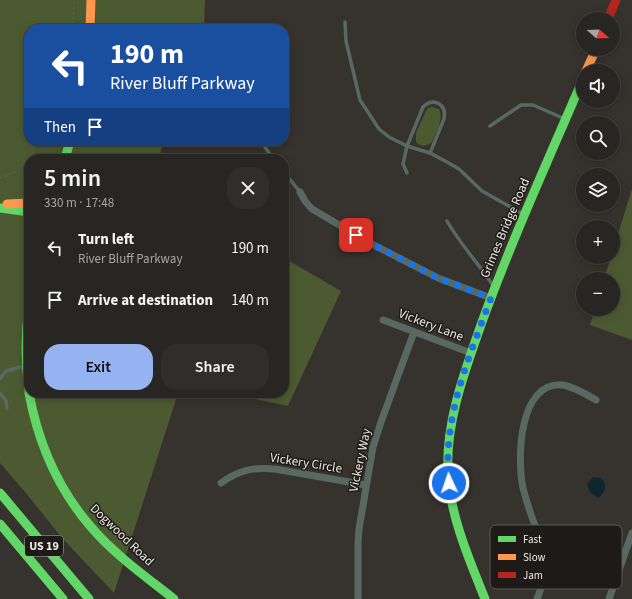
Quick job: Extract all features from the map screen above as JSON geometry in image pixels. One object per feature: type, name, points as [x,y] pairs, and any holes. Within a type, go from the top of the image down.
[{"type":"main road","points":[[90,24],[91,0]]},
{"type":"main road","points":[[611,12],[616,0]]},
{"type":"main road","name":"Grimes Bridge Road","points":[[485,599],[459,530],[450,492],[448,456],[452,416],[471,353],[494,288],[576,95]]},
{"type":"main road","points":[[17,203],[24,200]]},
{"type":"main road","points":[[0,204],[24,203]]},
{"type":"main road","points":[[0,208],[24,211]]},
{"type":"main road","name":"Dogwood Road","points":[[30,398],[35,421],[52,467],[63,488],[77,509],[92,527],[128,562],[174,599]]},
{"type":"main road","name":"US 19","points":[[0,493],[89,599]]},
{"type":"main road","name":"US 19","points":[[0,524],[63,599]]},
{"type":"street","points":[[300,192],[312,209],[370,243],[438,278],[491,298]]},
{"type":"street","name":"Vickery Lane","points":[[383,320],[471,353]]},
{"type":"street","name":"Vickery Way","points":[[358,599],[359,529],[373,447],[414,332]]},
{"type":"street","points":[[536,525],[526,500],[522,478],[521,451],[524,423],[530,404],[541,392],[549,387],[555,386],[569,387],[596,400]]},
{"type":"street","name":"Vickery Circle","points":[[221,483],[239,473],[250,469],[262,468],[366,485]]},
{"type":"street","points":[[622,562],[632,533]]},
{"type":"street","points":[[537,599],[541,589]]},
{"type":"street","points":[[609,599],[612,589]]},
{"type":"lane","points":[[345,22],[346,40],[360,100],[379,129],[389,137],[407,146],[430,153],[459,169],[482,192],[524,215]]},
{"type":"lane","points":[[408,173],[402,164],[407,146],[423,108],[430,102],[435,102],[443,106],[445,114],[430,153]]},
{"type":"lane","points":[[490,126],[521,105],[533,105],[566,119]]},
{"type":"lane","points":[[289,178],[300,192]]},
{"type":"lane","points":[[447,221],[494,288]]},
{"type":"lane","points":[[0,379],[6,371],[24,366]]},
{"type":"lane","points":[[0,393],[6,401],[7,408]]},
{"type":"path","points":[[72,24],[74,0]]},
{"type":"path","points":[[31,154],[37,146]]},
{"type":"path","points":[[0,178],[16,172],[24,162]]},
{"type":"green space","points":[[0,0],[205,0],[204,24],[24,24],[24,146],[162,146],[160,154],[24,154],[24,398],[176,398],[114,593],[62,538],[0,463]]},
{"type":"green space","points":[[432,107],[439,109],[441,117],[440,122],[432,142],[426,146],[422,146],[416,142],[416,133],[426,111],[428,108]]},
{"type":"green space","points":[[632,189],[632,340],[590,325],[593,316],[620,316],[620,272],[606,272],[609,264],[620,264],[620,228]]},
{"type":"green space","points":[[289,261],[341,291],[288,406],[250,398],[289,398]]},
{"type":"water","points":[[593,477],[603,480],[605,485],[603,494],[598,498],[590,492],[587,484]]},
{"type":"traffic: fast","points":[[485,599],[457,523],[450,491],[448,455],[453,416],[463,378],[482,322],[531,200],[576,95]]},
{"type":"traffic: fast","points":[[66,154],[69,146]]},
{"type":"traffic: fast","points":[[0,208],[24,211]]},
{"type":"traffic: fast","points":[[30,398],[38,429],[51,464],[59,481],[79,512],[110,547],[174,599]]},
{"type":"traffic: fast","points":[[0,493],[89,599]]},
{"type":"traffic: fast","points":[[0,524],[63,599]]},
{"type":"traffic: slow","points":[[90,24],[91,0]]},
{"type":"traffic: slow","points":[[589,64],[593,56]]},
{"type":"traffic: slow","points":[[7,204],[24,203]]},
{"type":"traffic: jam","points":[[611,12],[616,0]]},
{"type":"route","points":[[356,235],[438,278],[491,298],[480,325],[452,416],[448,456],[449,483]]}]
